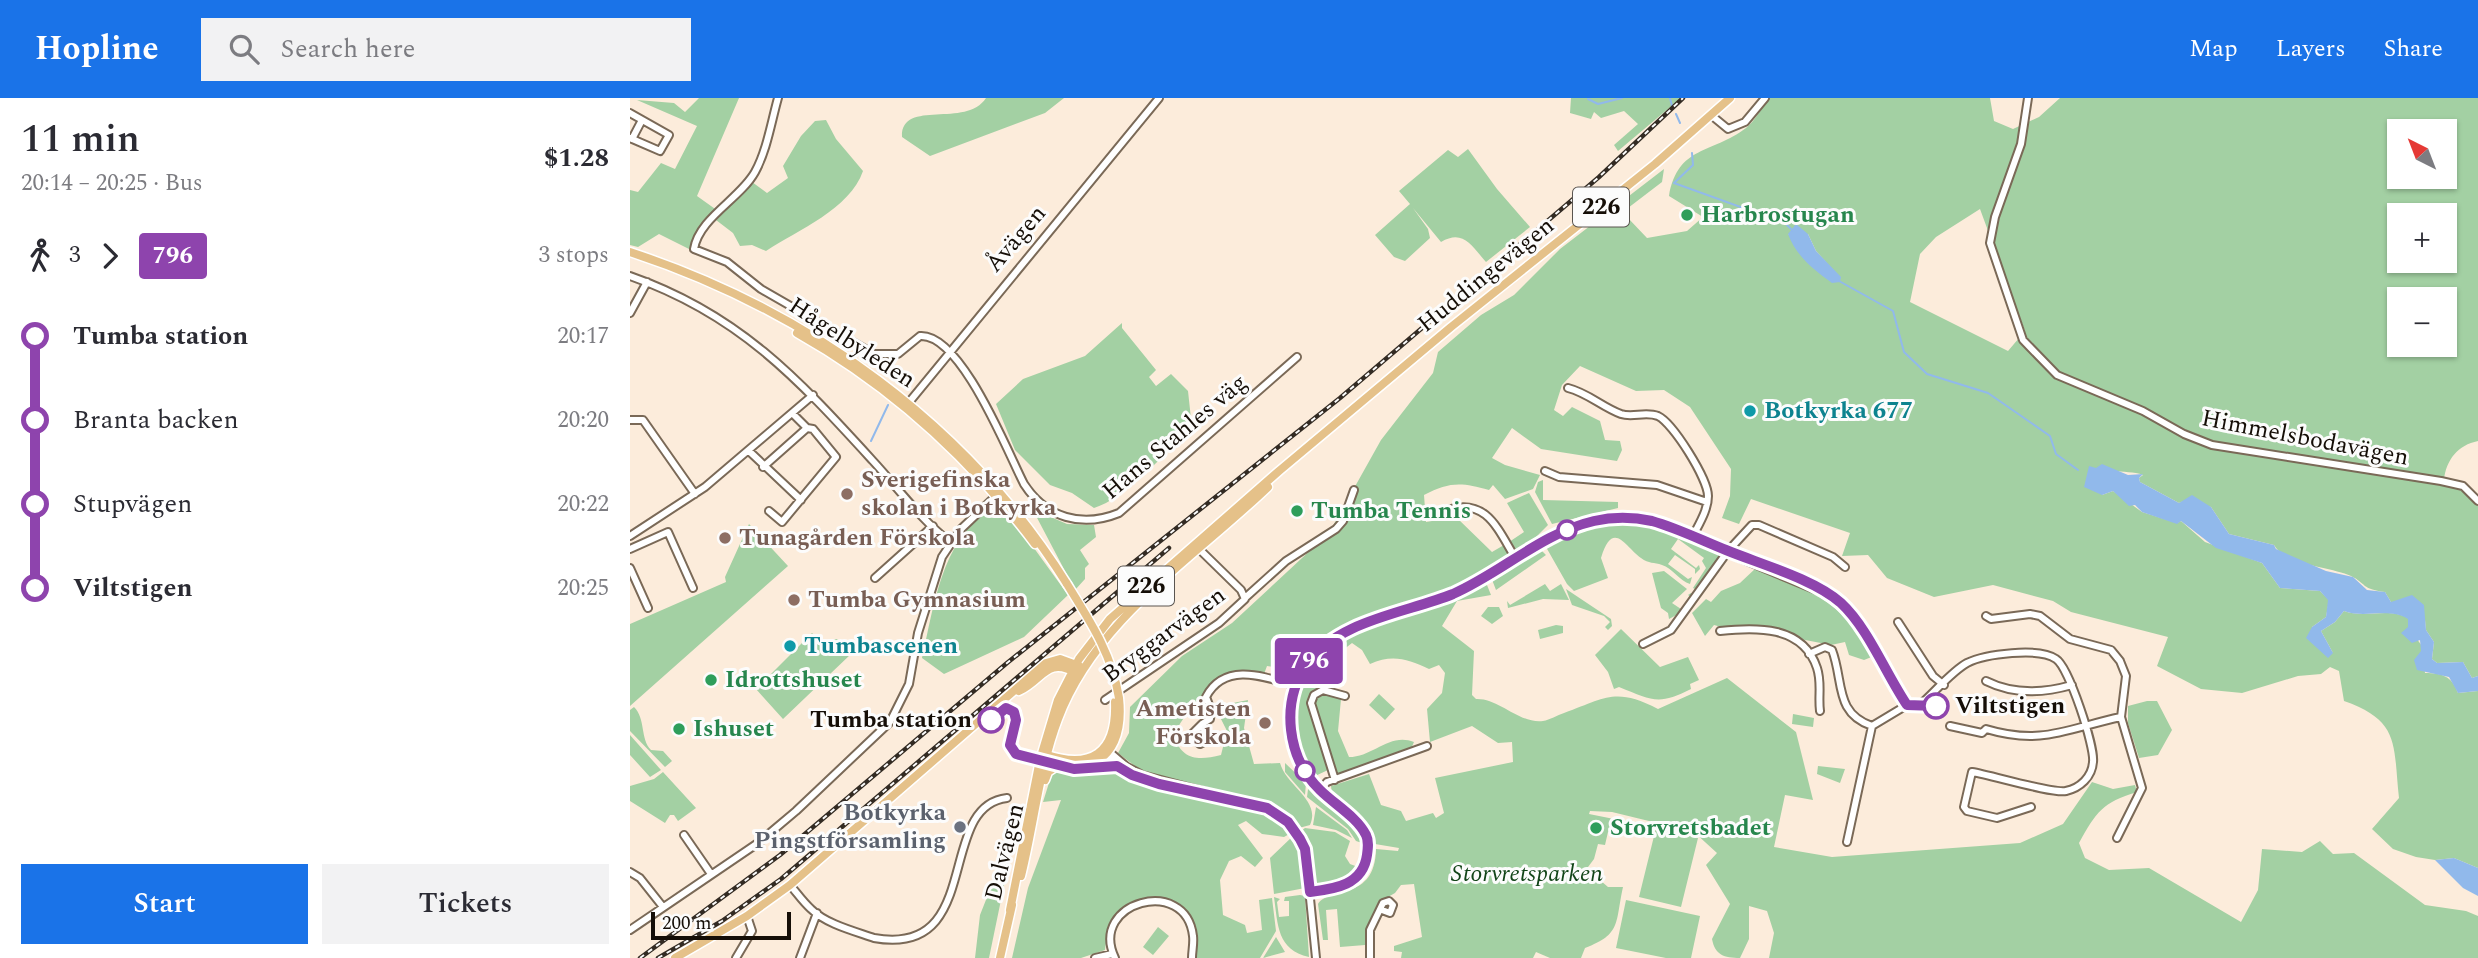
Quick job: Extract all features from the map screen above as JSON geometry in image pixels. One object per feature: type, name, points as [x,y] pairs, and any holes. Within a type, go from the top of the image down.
[{"type":"main road","name":"Huddingevägen","points":[[1044,758],[1092,640],[1119,611],[1451,327],[1655,164],[1730,98]]},
{"type":"main road","name":"Hågelbyleden","points":[[630,254],[701,279],[836,349],[907,404],[999,494],[1066,585],[1100,645],[1117,699],[1114,725],[1104,750]]},
{"type":"main road","name":"Huddingevägen","points":[[1010,909],[1044,758],[1066,684],[1135,607],[1197,547]]},
{"type":"main road","points":[[676,958],[747,916],[790,885],[1046,663],[1076,654],[1092,640]]},
{"type":"main road","points":[[1060,659],[1078,670]]},
{"type":"main road","points":[[1013,692],[1022,690],[1053,666],[1078,670]]},
{"type":"main road","points":[[1053,666],[1065,674],[1066,684]]},
{"type":"main road","points":[[1056,726],[1052,745],[1058,754],[1079,759],[1104,750]]},
{"type":"main road","points":[[1044,758],[1083,761],[1104,750]]},
{"type":"main road","points":[[1028,846],[1048,772],[1062,766],[1083,767],[1104,750]]},
{"type":"main road","points":[[1044,758],[1062,766],[1083,769],[1117,766]]},
{"type":"main road","name":"Dalvägen","points":[[1000,958],[1010,909],[1028,846],[1044,758]]},
{"type":"street","name":"Hans Stahles väg","points":[[778,98],[763,155],[754,174],[739,194],[707,224],[694,249],[727,262],[761,289],[874,354],[898,354],[920,336],[927,335],[947,352],[976,384],[1017,470],[1035,499],[1062,516],[1094,522],[1119,513],[1141,497],[1297,357]]},
{"type":"street","name":"Åvägen","points":[[907,404],[947,352],[1159,98]]},
{"type":"street","points":[[1711,115],[1728,129],[1737,128],[1765,98]]},
{"type":"street","name":"Himmelsbodavägen","points":[[2028,98],[2021,144],[1995,217],[1990,243],[2018,330],[2044,364],[2070,382],[2143,411],[2184,434],[2211,445],[2441,481],[2463,486],[2478,501]]},
{"type":"street","points":[[630,113],[669,135],[663,149],[657,151],[631,139],[642,120]]},
{"type":"street","points":[[630,276],[725,321],[786,368],[950,542]]},
{"type":"street","points":[[630,313],[647,282]]},
{"type":"street","points":[[1568,388],[1581,391],[1621,414],[1647,413],[1663,419],[1704,479],[1707,502],[1693,536]]},
{"type":"street","points":[[630,537],[695,494],[813,395]]},
{"type":"street","points":[[769,511],[782,522],[836,457],[813,429],[807,428],[792,413]]},
{"type":"street","points":[[630,420],[643,419],[695,494]]},
{"type":"street","points":[[763,467],[807,428]]},
{"type":"street","points":[[749,451],[801,500]]},
{"type":"street","points":[[1545,471],[1559,477],[1657,485],[1707,502]]},
{"type":"street","name":"Bryggarvägen","points":[[1105,701],[1219,623],[1286,561],[1336,529],[1343,521],[1354,490]]},
{"type":"street","points":[[630,930],[758,842],[796,811],[890,722],[909,684],[921,622],[942,557],[950,542],[999,494]]},
{"type":"street","points":[[1447,510],[1462,505],[1481,510],[1496,527],[1516,559]]},
{"type":"street","points":[[1310,892],[1348,884],[1366,864],[1368,845],[1358,825],[1320,790],[1300,761],[1292,738],[1290,713],[1296,686],[1309,661],[1334,639],[1454,593],[1559,534],[1605,519],[1651,521],[1693,536],[1833,597],[1854,617],[1907,705]]},
{"type":"street","points":[[1643,644],[1671,630],[1728,551],[1748,528],[1759,525],[1833,557],[1845,567]]},
{"type":"street","points":[[875,578],[933,526]]},
{"type":"street","points":[[630,549],[668,532],[693,588]]},
{"type":"street","name":"Bryggarvägen","points":[[1197,547],[1245,598]]},
{"type":"street","points":[[630,568],[648,608]]},
{"type":"street","points":[[1986,616],[1991,619],[2030,614],[2040,616],[2070,639],[2110,650],[2120,661],[2126,676],[2121,717],[2142,788],[2117,838]]},
{"type":"street","points":[[1898,622],[1933,676],[1944,685]]},
{"type":"street","points":[[1720,631],[1756,627],[1772,629],[1793,639],[1817,665],[1821,685],[1821,711]]},
{"type":"street","points":[[1809,654],[1825,647],[1832,650],[1846,706],[1852,716],[1872,726]]},
{"type":"street","points":[[1847,842],[1872,726],[1907,705],[1920,705],[1959,668],[1976,659],[2034,652],[2060,662],[2073,685],[2094,761],[2089,777],[2079,786],[2064,792],[1972,772],[1964,807],[1967,811],[1997,818],[2031,807]]},
{"type":"street","points":[[1202,724],[1210,719],[1211,710],[1205,700],[1207,694],[1228,677],[1249,674],[1296,686]]},
{"type":"street","points":[[1986,681],[1996,686],[2037,692],[2073,685]]},
{"type":"street","points":[[1335,780],[1311,703],[1314,695],[1323,690],[1345,696]]},
{"type":"street","points":[[1950,726],[1982,733],[1986,729],[2018,736],[2048,737],[2121,717]]},
{"type":"street","points":[[1320,790],[1327,782],[1427,746]]},
{"type":"street","points":[[1104,750],[1117,766],[1141,779],[1267,808],[1296,832],[1305,849],[1316,958]]},
{"type":"street","points":[[1104,750],[1135,772],[1171,785]]},
{"type":"street","points":[[790,885],[817,913],[890,944],[903,945],[922,941],[943,921],[970,833],[995,802],[1006,799]]},
{"type":"street","points":[[684,835],[711,874]]},
{"type":"street","points":[[630,872],[640,878],[663,907]]},
{"type":"street","points":[[1095,958],[1113,956],[1110,938],[1117,919],[1135,903],[1155,899],[1172,906],[1186,918],[1193,935],[1192,958]]},
{"type":"street","points":[[1370,958],[1370,930],[1382,910]]},
{"type":"street","points":[[800,958],[817,913]]},
{"type":"street","points":[[736,958],[752,931],[747,916]]},
{"type":"green space","points":[[699,98],[739,98],[697,196],[718,211],[691,243],[691,250],[659,234],[638,247],[630,245],[630,190],[638,192],[661,163],[675,169],[697,126],[637,100],[674,103],[685,112]]},
{"type":"green space","points":[[986,98],[1064,98],[1045,113],[930,156],[902,137],[905,125],[912,119],[964,112],[977,107]]},
{"type":"green space","points":[[1571,98],[1681,98],[1618,151],[1614,145],[1638,124],[1624,111],[1601,118],[1594,112],[1591,119],[1570,113]]},
{"type":"green space","points":[[1769,98],[1990,98],[1994,121],[2013,129],[2039,117],[2060,98],[2478,98],[2478,441],[2454,454],[2447,466],[2444,480],[2459,488],[2478,506],[2478,676],[2472,678],[2463,662],[2437,663],[2432,659],[2434,642],[2426,630],[2425,620],[2391,602],[2385,592],[2368,588],[2343,573],[2288,557],[2274,545],[2229,534],[2211,507],[2186,500],[2179,503],[2140,482],[2139,478],[2143,475],[2113,470],[2102,495],[2113,491],[2142,512],[2177,523],[2181,521],[2205,542],[2262,563],[2280,588],[2320,591],[2329,600],[2326,617],[2312,627],[2333,653],[2321,631],[2335,622],[2344,611],[2360,614],[2393,613],[2408,618],[2408,627],[2422,646],[2425,673],[2446,677],[2458,693],[2478,691],[2478,868],[2454,858],[2435,860],[2393,849],[2372,829],[2399,798],[2394,749],[2391,737],[2376,717],[2344,701],[2339,671],[2330,667],[2321,674],[2298,676],[2242,693],[2201,689],[2157,666],[2168,637],[2071,612],[2053,601],[1993,585],[1934,597],[1887,578],[1868,555],[1842,556],[1850,533],[1751,499],[1739,524],[1722,518],[1730,496],[1731,469],[1690,407],[1664,390],[1636,391],[1580,366],[1562,385],[1554,410],[1563,416],[1572,407],[1600,421],[1605,440],[1620,441],[1622,450],[1617,461],[1541,449],[1512,428],[1492,458],[1505,465],[1540,475],[1533,489],[1505,499],[1493,485],[1489,490],[1455,485],[1424,495],[1426,522],[1456,517],[1492,552],[1504,545],[1511,557],[1438,595],[1341,630],[1315,648],[1293,681],[1270,674],[1289,677],[1303,658],[1288,649],[1274,667],[1267,666],[1264,674],[1243,671],[1228,675],[1200,698],[1178,728],[1174,736],[1186,754],[1198,758],[1221,755],[1227,731],[1220,717],[1233,703],[1248,700],[1244,728],[1254,764],[1280,763],[1311,808],[1310,825],[1299,828],[1271,805],[1153,776],[1140,770],[1118,753],[1129,733],[1130,707],[1182,656],[1232,623],[1329,533],[1381,440],[1433,373],[1438,352],[1481,315],[1514,295],[1560,249],[1664,169],[1662,182],[1628,208],[1628,218],[1647,238],[1687,231],[1703,217],[1669,196],[1673,180],[1680,168],[1688,159],[1746,128]],"holes":[[[1980,209],[2025,331],[2008,351],[1910,302],[1920,254],[1936,237]],[[1788,234],[1808,234],[1816,251],[1827,263]]]},
{"type":"green space","points":[[826,120],[836,139],[863,171],[856,184],[847,197],[822,217],[766,251],[752,245],[740,246],[733,233],[716,220],[752,182],[767,193],[788,178],[783,166],[801,136],[815,121]]},
{"type":"green space","points":[[1468,149],[1497,189],[1530,227],[1486,262],[1461,238],[1449,238],[1441,242],[1413,208],[1428,229],[1430,238],[1405,261],[1394,257],[1375,235],[1410,204],[1399,191],[1448,150],[1458,157]]},
{"type":"green space","points":[[1122,323],[1122,328],[1156,370],[1149,377],[1156,386],[1171,374],[1188,391],[1192,428],[1132,485],[1094,508],[1072,493],[1050,485],[1015,450],[996,404],[1023,379],[1085,356]]},
{"type":"green space","points":[[1543,480],[1543,500],[1618,502],[1618,508],[1552,524],[1535,492],[1538,482]]},
{"type":"green space","points":[[1529,493],[1548,525],[1536,537],[1514,551],[1509,542],[1524,532],[1507,503]]},
{"type":"green space","points":[[997,508],[1003,509],[1013,519],[1068,595],[1024,637],[944,674],[922,658],[943,573],[964,534],[978,519]]},
{"type":"green space","points":[[1037,511],[1067,524],[1094,525],[1096,537],[1080,550],[1089,564],[1085,568],[1085,579],[1075,590],[1035,514]]},
{"type":"green space","points":[[1613,522],[1658,527],[1716,551],[1721,556],[1697,590],[1693,588],[1706,568],[1702,561],[1704,558],[1678,539],[1671,549],[1696,568],[1699,565],[1700,569],[1695,574],[1695,569],[1675,555],[1668,564],[1688,579],[1692,577],[1690,584],[1666,567],[1644,560],[1620,539],[1615,538],[1610,540],[1601,558],[1608,578],[1574,591],[1567,584],[1546,547],[1577,531]]},
{"type":"green space","points":[[749,524],[788,566],[630,706],[630,624],[726,582],[725,577]]},
{"type":"green space","points":[[1540,549],[1546,555],[1496,590],[1491,577]]},
{"type":"green space","points":[[1757,567],[1824,600],[1849,622],[1874,656],[1864,660],[1849,655],[1845,642],[1831,645],[1795,638],[1764,625],[1725,628],[1714,625],[1705,636],[1692,613],[1706,599],[1711,602],[1721,591],[1740,583]]},
{"type":"green space","points":[[1664,571],[1687,589],[1672,603],[1681,609],[1691,597],[1688,595],[1691,593],[1694,596],[1682,612],[1669,619],[1668,613],[1661,608],[1652,573]]},
{"type":"green space","name":"Storvretsparken","points":[[1481,583],[1487,585],[1491,595],[1457,601],[1442,626],[1474,651],[1472,695],[1476,699],[1493,702],[1526,719],[1543,721],[1611,697],[1631,698],[1658,709],[1727,678],[1796,732],[1813,800],[1785,795],[1774,847],[1832,857],[2020,843],[2063,824],[2092,782],[2113,789],[2135,785],[2137,792],[2108,805],[2091,823],[2079,843],[2085,858],[2109,870],[2149,868],[2241,922],[2258,890],[2262,849],[2302,852],[2320,841],[2333,854],[2354,853],[2425,905],[2466,911],[2478,916],[2478,958],[1769,958],[1774,933],[1767,911],[1749,906],[1749,939],[1740,958],[1729,957],[1718,952],[1712,939],[1730,904],[1706,865],[1717,853],[1694,832],[1612,812],[1590,811],[1589,814],[1619,820],[1616,834],[1608,832],[1605,845],[1598,844],[1594,859],[1585,871],[1588,878],[1601,881],[1608,887],[1623,887],[1615,926],[1605,938],[1585,948],[1581,958],[1550,958],[1536,952],[1533,958],[1401,958],[1402,952],[1394,951],[1394,946],[1422,937],[1414,884],[1401,885],[1395,893],[1379,902],[1367,930],[1365,945],[1340,947],[1337,909],[1326,910],[1328,940],[1323,940],[1318,904],[1332,895],[1360,885],[1374,866],[1376,849],[1398,851],[1399,848],[1375,844],[1369,825],[1332,794],[1331,786],[1369,774],[1381,805],[1401,811],[1406,821],[1433,813],[1436,818],[1444,813],[1435,778],[1513,762],[1512,742],[1498,743],[1472,726],[1430,742],[1427,709],[1442,693],[1445,673],[1439,665],[1429,669],[1407,660],[1393,659],[1370,664],[1362,650],[1352,643],[1325,664],[1321,674],[1325,687],[1313,694],[1309,702],[1308,707],[1328,770],[1313,777],[1295,730],[1295,694],[1309,665],[1336,644],[1369,626]]},
{"type":"green space","points":[[1545,584],[1550,591],[1561,584],[1569,600],[1543,599],[1508,608],[1507,601],[1510,605]]},
{"type":"green space","points":[[1566,589],[1611,619],[1612,626],[1608,630],[1605,627],[1610,622],[1604,616],[1572,605]]},
{"type":"green space","points":[[1488,607],[1499,607],[1503,616],[1492,624],[1481,616]]},
{"type":"green space","points":[[1563,626],[1563,633],[1540,639],[1538,630]]},
{"type":"green space","points":[[1621,629],[1660,667],[1688,657],[1699,680],[1690,684],[1691,689],[1662,699],[1648,698],[1619,687],[1614,689],[1608,672],[1595,655]]},
{"type":"green space","points":[[812,633],[821,642],[837,639],[851,654],[783,719],[756,689]]},
{"type":"green space","points":[[1324,692],[1341,699],[1338,731],[1349,757],[1397,740],[1414,742],[1410,751],[1340,774],[1336,772],[1313,702]]},
{"type":"green space","points":[[1379,694],[1395,709],[1385,720],[1369,705]]},
{"type":"green space","points":[[2157,701],[2172,730],[2158,755],[2139,758],[2128,723],[2128,706]]},
{"type":"green space","points":[[634,707],[651,750],[663,751],[672,761],[665,767],[630,731],[630,710]]},
{"type":"green space","points":[[1793,714],[1814,718],[1813,727],[1792,724]]},
{"type":"green space","points":[[630,735],[661,770],[650,777],[630,755]]},
{"type":"green space","points":[[1285,763],[1306,783],[1305,795],[1285,772]]},
{"type":"green space","points":[[1818,766],[1845,769],[1840,783],[1817,774]]},
{"type":"green space","points":[[1053,770],[1112,770],[1149,788],[1248,805],[1272,816],[1291,833],[1284,837],[1262,834],[1246,821],[1238,825],[1263,858],[1255,867],[1241,856],[1229,861],[1220,880],[1223,915],[1245,925],[1247,933],[1262,930],[1259,900],[1272,898],[1276,931],[1260,958],[1196,958],[1190,927],[1182,911],[1168,901],[1147,898],[1137,900],[1121,912],[1110,930],[1105,950],[1081,958],[1012,958],[1028,888],[1061,800],[1043,802]]},
{"type":"green space","points":[[663,772],[696,808],[678,821],[674,815],[670,815],[665,823],[630,801],[630,786],[654,779]]},
{"type":"green space","points":[[1309,782],[1360,834],[1362,843],[1356,841],[1348,829],[1307,797]]},
{"type":"green space","points":[[1316,807],[1347,830],[1352,838],[1336,830],[1313,825]]},
{"type":"green space","points":[[1305,828],[1335,832],[1350,841],[1345,856],[1350,864],[1358,867],[1354,872],[1341,881],[1318,885],[1301,831]]},
{"type":"green space","points":[[1656,828],[1698,838],[1681,907],[1639,897]]},
{"type":"green space","points":[[1293,836],[1301,854],[1305,888],[1274,894],[1270,858]]},
{"type":"green space","points":[[1014,837],[989,958],[975,958],[980,915],[1010,839]]},
{"type":"green space","points":[[1305,896],[1309,957],[1298,954],[1285,942],[1281,935],[1274,897],[1280,899],[1277,902],[1279,917],[1289,916],[1289,901],[1284,901],[1285,897]]},
{"type":"green space","points":[[1626,900],[1700,916],[1691,958],[1666,958],[1616,948]]},
{"type":"green space","points":[[1158,927],[1169,936],[1153,955],[1143,947]]},
{"type":"green space","points":[[1276,937],[1285,952],[1263,958]]},
{"type":"water","points":[[1796,224],[1808,234],[1816,251],[1841,277],[1840,282],[1832,283],[1800,255],[1788,234]]},
{"type":"water","points":[[2102,464],[2128,475],[2143,474],[2139,478],[2140,482],[2179,503],[2192,495],[2211,507],[2229,534],[2274,545],[2276,549],[2326,571],[2353,577],[2367,590],[2385,592],[2391,602],[2412,595],[2424,605],[2426,630],[2434,642],[2432,659],[2437,663],[2463,662],[2472,678],[2478,676],[2478,691],[2458,693],[2449,677],[2417,670],[2414,660],[2421,651],[2420,640],[2412,643],[2401,633],[2408,627],[2408,619],[2393,614],[2344,611],[2335,622],[2321,631],[2333,653],[2328,658],[2306,638],[2312,627],[2326,617],[2328,600],[2320,591],[2280,588],[2262,563],[2216,548],[2181,521],[2177,524],[2142,512],[2135,505],[2129,506],[2113,491],[2102,495],[2084,487],[2089,466],[2096,468]]},
{"type":"water","points":[[2454,858],[2478,868],[2478,896],[2463,888],[2435,860]]},
{"type":"waterway","points":[[1588,99],[1598,104],[1622,98]]},
{"type":"waterway","points":[[1670,98],[1672,106]]},
{"type":"waterway","points":[[1676,114],[1680,123]]},
{"type":"waterway","points":[[1692,153],[1693,165],[1674,183],[1785,223],[1793,231]]},
{"type":"waterway","points":[[1839,281],[1893,311],[1904,352],[1927,374],[1988,393],[2050,436],[2056,454],[2078,470]]},
{"type":"waterway","points":[[871,441],[888,405]]},
{"type":"railway","points":[[640,958],[780,855],[1007,663],[1340,398],[1599,177],[1683,98]]},
{"type":"railway","points":[[658,958],[722,921],[781,879],[1169,548]]},
{"type":"bus line","name":"796","points":[[991,720],[1003,709],[1009,708],[1014,712],[1016,720],[1010,745],[1016,754],[1074,769],[1117,766],[1141,779],[1267,808],[1288,822],[1300,839],[1305,849],[1310,892],[1337,888],[1348,884],[1366,864],[1368,842],[1358,825],[1311,780],[1294,747],[1291,700],[1309,661],[1326,645],[1345,633],[1471,585],[1559,534],[1594,521],[1625,518],[1651,521],[1679,531],[1833,597],[1854,617],[1907,705],[1936,706]]},
{"type":"place","name":"Harbrostugan","points":[[1687,215]]},
{"type":"place","name":"Botkyrka 677","points":[[1750,411]]},
{"type":"place","name":"Sverigefinska skolan i Botkyrka","points":[[847,494]]},
{"type":"place","name":"Tumba Tennis","points":[[1297,511]]},
{"type":"place","name":"Tunagården Förskola","points":[[725,538]]},
{"type":"place","name":"Tumba Gymnasium","points":[[794,600]]},
{"type":"place","name":"Tumbascenen","points":[[790,646]]},
{"type":"place","name":"Idrottshuset","points":[[711,680]]},
{"type":"place","name":"Viltstigen","points":[[1936,706]]},
{"type":"place","name":"Tumba station","points":[[991,720]]},
{"type":"place","name":"Ametisten Förskola","points":[[1265,723]]},
{"type":"place","name":"Ishuset","points":[[679,729]]},
{"type":"place","name":"Botkyrka Pingstförsamling","points":[[960,827]]},
{"type":"place","name":"Storvretsbadet","points":[[1596,828]]}]
